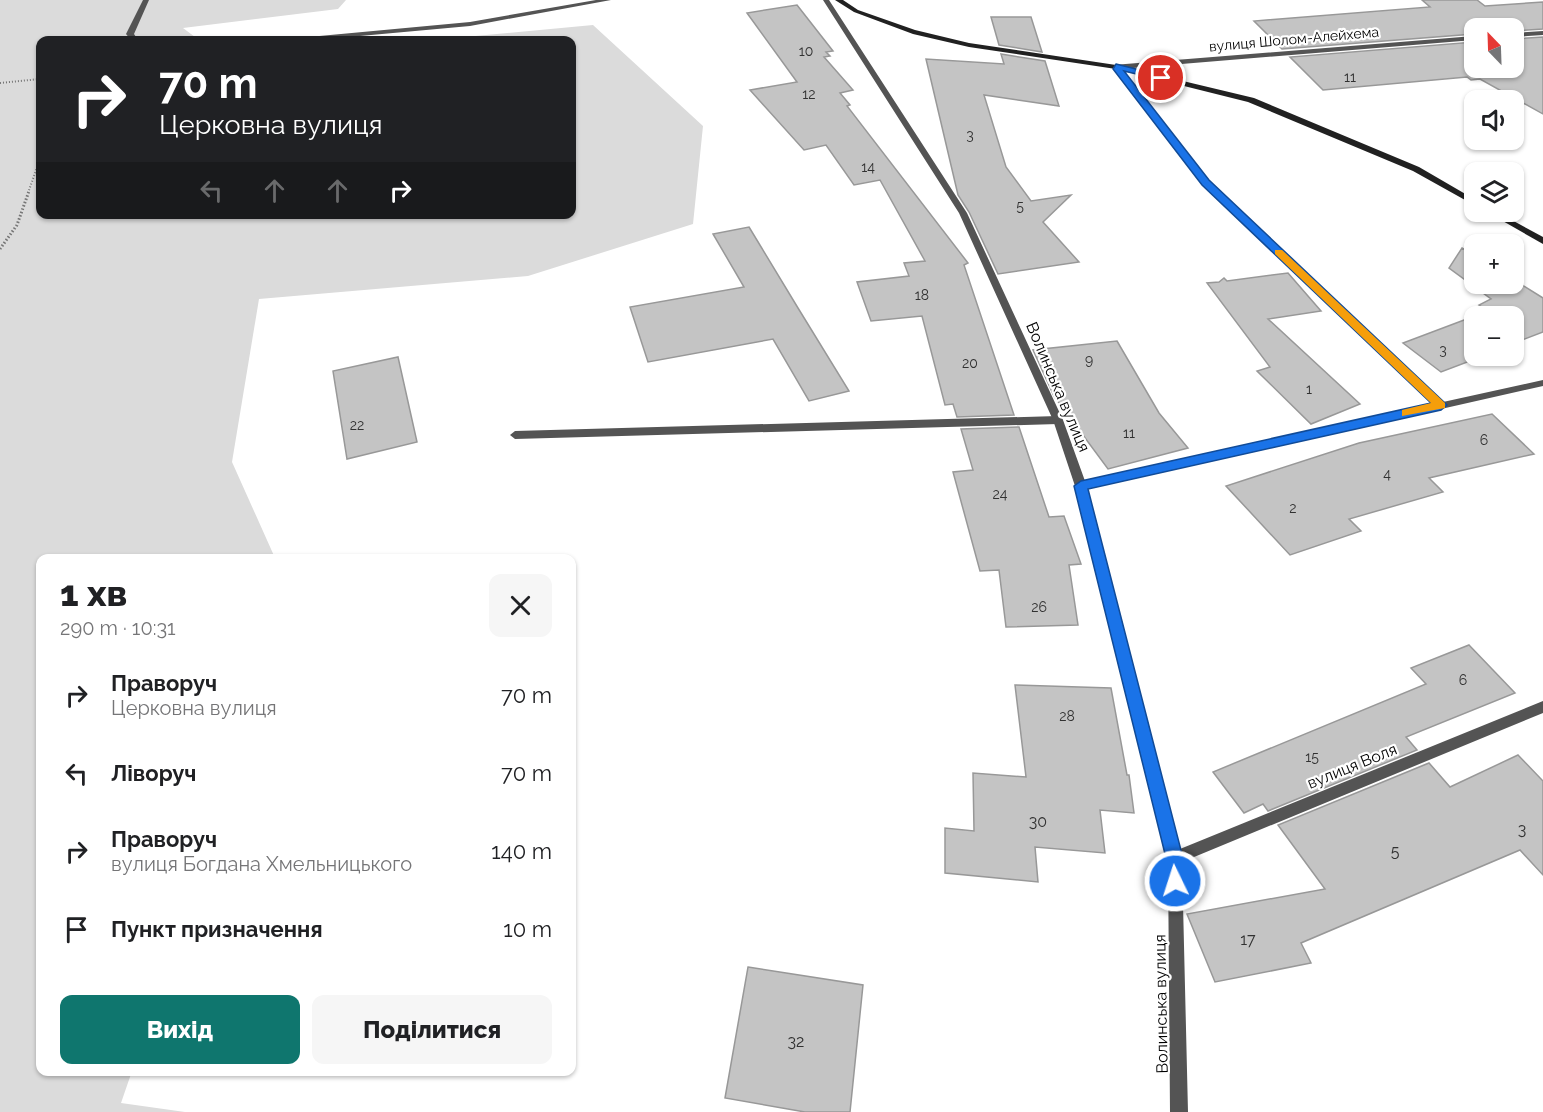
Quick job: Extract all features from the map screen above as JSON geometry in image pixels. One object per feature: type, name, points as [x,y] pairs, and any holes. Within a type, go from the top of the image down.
[{"type":"main road","points":[[838,0],[856,11],[913,32],[969,45],[1116,67],[1251,100],[1416,168],[1464,196]]},
{"type":"main road","points":[[1509,222],[1543,241]]},
{"type":"street","points":[[131,36],[130,34],[146,0]]},
{"type":"street","points":[[344,36],[448,27],[608,0]]},
{"type":"street","name":"Волинська вулиця","points":[[826,0],[963,213],[1058,420],[1081,486],[1175,858],[1179,1112]]},
{"type":"street","points":[[1524,34],[1543,33]]},
{"type":"street","name":"вулиця Шолом-Алейхема","points":[[1116,67],[1464,39]]},
{"type":"street","points":[[1116,67],[1206,183],[1441,405]]},
{"type":"street","points":[[1081,486],[1543,382]]},
{"type":"street","points":[[515,435],[1058,420]]},
{"type":"street","name":"вулиця Воля","points":[[1175,858],[1543,707]]},
{"type":"path","points":[[0,83],[36,79]]},
{"type":"path","points":[[0,249],[17,225],[36,170]]},
{"type":"shaded area","points":[[0,0],[346,0],[338,9],[183,28],[194,36],[36,36],[36,219],[576,219],[576,36],[476,36],[593,25],[703,126],[693,224],[528,276],[259,299],[232,462],[273,554],[36,554],[36,1076],[130,1076],[121,1103],[185,1112],[0,1112]]},
{"type":"building","points":[[1422,0],[1477,0],[1485,6],[1543,2],[1543,29],[1524,30],[1524,18],[1464,18],[1464,35],[1282,49],[1254,21],[1430,7]]},
{"type":"building","points":[[797,5],[833,51],[826,52],[830,56],[824,57],[853,90],[840,93],[850,105],[847,106],[968,263],[964,265],[1014,415],[957,417],[953,404],[945,405],[922,316],[871,321],[857,282],[909,276],[904,263],[925,261],[880,180],[854,185],[826,145],[804,150],[750,90],[797,82],[747,13]]},
{"type":"building","points":[[991,17],[1031,17],[1042,52],[999,45]]},
{"type":"building","points":[[1543,37],[1543,114],[1524,103],[1524,90],[1500,90],[1480,79],[1468,78],[1524,78],[1524,38]]},
{"type":"building","points":[[1464,43],[1464,77],[1323,90],[1290,57]]},
{"type":"building","points":[[1001,54],[1045,61],[1059,106],[984,95],[1006,167],[1031,201],[1071,195],[1043,222],[1079,262],[998,274],[969,212],[958,195],[926,59],[1004,64]]},
{"type":"building","points":[[749,227],[849,391],[809,401],[773,339],[648,362],[630,307],[744,287],[713,234]]},
{"type":"building","points":[[1462,248],[1464,249],[1464,279],[1449,268]]},
{"type":"building","points":[[1288,273],[1321,311],[1268,319],[1360,404],[1311,424],[1257,371],[1270,367],[1207,283],[1219,282],[1224,278],[1227,281]]},
{"type":"building","points":[[1524,286],[1543,298],[1543,332],[1524,339],[1524,306],[1479,305],[1491,299],[1484,294],[1524,294]]},
{"type":"building","points":[[1464,320],[1464,363],[1441,372],[1403,343]]},
{"type":"building","points":[[1117,341],[1159,413],[1188,448],[1108,469],[1054,396],[1033,350]]},
{"type":"building","points":[[398,357],[417,442],[347,459],[333,371]]},
{"type":"building","points":[[1492,414],[1534,454],[1429,478],[1443,492],[1349,519],[1361,531],[1290,555],[1226,486],[1359,443]]},
{"type":"building","points":[[1019,427],[1049,517],[1064,516],[1081,564],[1069,565],[1078,625],[1006,627],[999,570],[980,571],[953,472],[973,470],[961,429]]},
{"type":"building","points":[[1469,645],[1515,693],[1406,737],[1417,750],[1268,811],[1263,804],[1244,813],[1213,772],[1426,684],[1411,668]]},
{"type":"building","points":[[1015,685],[1111,688],[1127,775],[1129,775],[1134,813],[1100,810],[1105,853],[1035,847],[1038,882],[945,873],[945,828],[974,831],[973,773],[1026,777]]},
{"type":"building","points":[[1518,755],[1543,781],[1543,875],[1520,850],[1301,943],[1311,963],[1215,982],[1187,914],[1325,889],[1278,825],[1429,763],[1450,787]]},
{"type":"building","points":[[748,967],[863,985],[850,1112],[805,1112],[725,1098]]},
{"type":"slow traffic","points":[[1279,252],[1441,405],[1407,413]]},
{"type":"route","points":[[1161,78],[1116,67],[1206,183],[1441,405],[1081,486],[1175,858],[1175,881]]}]
